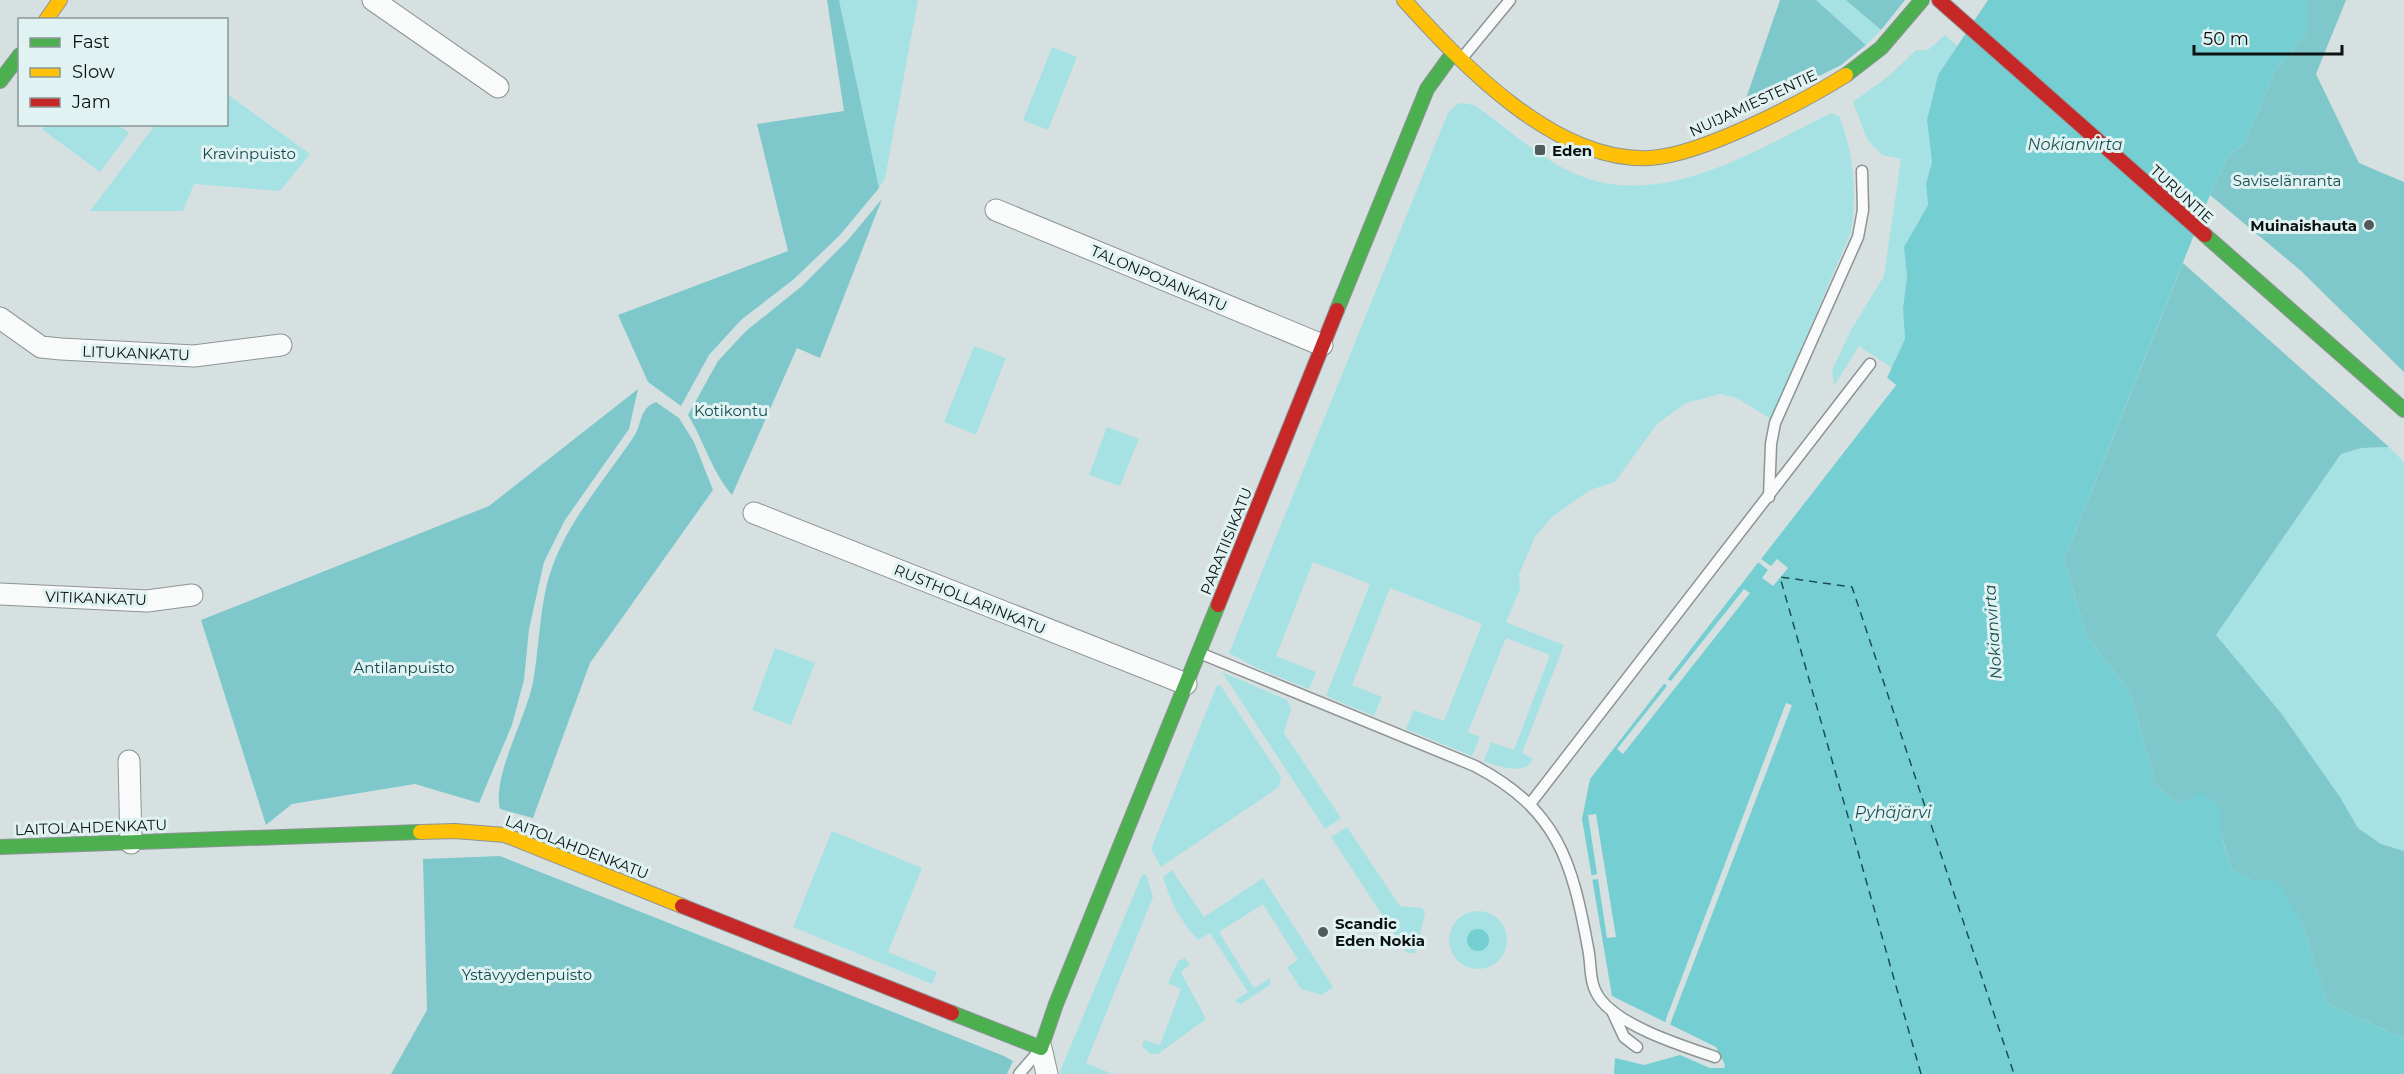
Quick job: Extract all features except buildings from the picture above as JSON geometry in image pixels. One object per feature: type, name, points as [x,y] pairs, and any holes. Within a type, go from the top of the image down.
[{"type":"main road","points":[[47,18],[60,0]]},
{"type":"main road","name":"NUIJAMIESTENTIE","points":[[1404,0],[1457,56],[1533,117],[1580,147],[1623,158],[1667,156],[1699,148],[1795,104],[1839,79],[1882,47],[1922,0]]},
{"type":"main road","name":"TURUNTIE","points":[[1939,0],[2232,261],[2404,410]]},
{"type":"main road","name":"PARATIISIKATU","points":[[1041,1048],[1427,88],[1457,56]]},
{"type":"main road","points":[[0,81],[18,58]]},
{"type":"main road","name":"LAITOLAHDENKATU","points":[[0,847],[455,831],[506,835],[1041,1048]]},
{"type":"street","points":[[374,0],[498,87]]},
{"type":"street","name":"TALONPOJANKATU","points":[[996,210],[1322,345]]},
{"type":"street","name":"LITUKANKATU","points":[[0,318],[41,347],[61,349],[194,356],[281,345]]},
{"type":"street","name":"RUSTHOLLARINKATU","points":[[754,513],[1186,684]]},
{"type":"street","name":"VITIKANKATU","points":[[0,594],[147,601],[192,595]]},
{"type":"street","points":[[129,761],[131,843]]},
{"type":"street","points":[[1041,1048],[1047,1074]]},
{"type":"lane","points":[[1457,56],[1510,0]]},
{"type":"lane","points":[[1769,497],[1771,444],[1775,423],[1858,237],[1863,210],[1862,171]]},
{"type":"lane","points":[[1530,804],[1870,364]]},
{"type":"lane","points":[[1198,653],[1475,766],[1513,788],[1544,819],[1566,857],[1579,897],[1592,984],[1601,1000],[1612,1011],[1661,1038],[1715,1057]]},
{"type":"lane","points":[[1612,1011],[1624,1037],[1637,1047]]},
{"type":"lane","points":[[1019,1074],[1041,1048]]},
{"type":"green space","points":[[827,0],[839,0],[879,188],[840,235],[794,279],[741,320],[709,355],[681,406],[648,382],[618,315],[788,251],[757,124],[844,111]]},
{"type":"green space","points":[[839,0],[918,0],[885,178],[879,188]]},
{"type":"green space","points":[[1780,0],[1816,0],[1866,45],[1841,65],[1740,116]]},
{"type":"green space","points":[[1816,0],[1846,0],[1881,30],[1866,45]]},
{"type":"green space","points":[[1846,0],[1905,0],[1881,30]]},
{"type":"green space","name":"Saviselänranta","points":[[2306,0],[2346,0],[2316,74],[2359,163],[2404,182],[2404,372],[2300,270],[2210,195],[2228,156],[2244,144],[2275,71],[2306,33]]},
{"type":"green space","points":[[1945,35],[1957,46],[1938,75],[1927,120],[1932,162],[1926,184],[1928,205],[1904,247],[1907,277],[1903,308],[1905,339],[1892,368],[1859,346],[1834,386],[1832,370],[1851,330],[1884,276],[1901,159],[1882,155],[1867,139],[1853,102],[1890,75],[1916,50],[1928,50]]},
{"type":"green space","points":[[1052,47],[1077,57],[1048,130],[1023,120]]},
{"type":"green space","name":"Kravinpuisto","points":[[228,95],[310,154],[280,191],[194,184],[183,211],[90,211],[154,126],[228,126]]},
{"type":"green space","points":[[1457,104],[1476,106],[1531,148],[1565,169],[1599,182],[1633,186],[1668,182],[1702,173],[1768,145],[1831,113],[1839,116],[1848,144],[1853,173],[1854,202],[1851,232],[1771,419],[1737,398],[1720,394],[1686,403],[1657,424],[1615,482],[1590,490],[1552,517],[1535,537],[1519,574],[1520,589],[1506,622],[1564,645],[1522,753],[1533,758],[1530,764],[1518,769],[1484,761],[1491,742],[1514,750],[1550,655],[1506,638],[1468,732],[1480,737],[1472,756],[1406,729],[1414,710],[1444,721],[1482,624],[1390,588],[1352,685],[1382,697],[1374,716],[1326,696],[1370,584],[1313,562],[1276,656],[1316,672],[1309,689],[1257,668],[1229,653],[1448,113]]},
{"type":"green space","points":[[44,126],[119,126],[129,133],[100,172],[42,129]]},
{"type":"green space","name":"Kotikontu","points":[[882,199],[820,358],[797,348],[732,495],[719,476],[688,415],[718,361],[746,331],[802,286],[848,240]]},
{"type":"green space","points":[[2183,263],[2389,447],[2361,448],[2341,454],[2216,635],[2281,713],[2340,797],[2358,828],[2381,844],[2404,851],[2404,1039],[2327,1003],[2301,920],[2251,880],[2232,870],[2222,839],[2222,808],[2178,804],[2156,786],[2130,692],[2087,637],[2064,560]]},
{"type":"green space","points":[[974,346],[1006,358],[976,435],[944,422]]},
{"type":"green space","name":"Antilanpuisto","points":[[638,389],[629,429],[565,520],[544,562],[529,629],[524,680],[512,725],[479,803],[415,784],[292,804],[266,825],[201,620],[489,506]]},
{"type":"green space","points":[[656,402],[679,418],[694,442],[713,490],[590,663],[533,818],[500,809],[499,795],[505,764],[533,682],[542,608],[553,565],[578,515],[633,438],[643,413]]},
{"type":"green space","points":[[1107,427],[1139,439],[1120,486],[1089,475]]},
{"type":"green space","points":[[2389,447],[2404,462],[2404,851],[2381,844],[2358,828],[2340,797],[2281,713],[2216,635],[2341,454],[2361,448]]},
{"type":"green space","points":[[775,648],[815,663],[791,725],[752,710]]},
{"type":"green space","points":[[1222,672],[1287,700],[1291,709],[1284,733],[1341,818],[1325,829]]},
{"type":"green space","points":[[1217,685],[1221,686],[1281,777],[1279,787],[1161,867],[1151,849]]},
{"type":"green space","points":[[1347,827],[1400,906],[1422,908],[1425,913],[1415,953],[1407,953],[1331,837]]},
{"type":"green space","points":[[832,831],[922,868],[888,952],[937,972],[932,984],[793,927]]},
{"type":"green space","name":"Ystävyydenpuisto","points":[[500,856],[1013,1061],[1007,1074],[391,1074],[427,1010],[423,859]]},
{"type":"green space","points":[[1172,870],[1204,917],[1263,878],[1333,987],[1322,995],[1301,989],[1287,967],[1298,960],[1263,904],[1219,932],[1254,988],[1270,978],[1270,985],[1241,1004],[1234,1001],[1248,992],[1210,933],[1198,940],[1181,919],[1163,877]]},
{"type":"green space","points":[[1146,874],[1153,897],[1086,1063],[1112,1074],[1059,1074],[1142,875]]},
{"type":"green space","points":[[1478,911],[1489,913],[1502,924],[1507,940],[1505,951],[1494,964],[1478,969],[1467,967],[1454,956],[1449,940],[1451,929],[1462,916]]},
{"type":"green space","points":[[1185,958],[1190,964],[1181,972],[1206,1019],[1158,1054],[1150,1054],[1142,1046],[1144,1040],[1160,1045],[1181,989],[1168,983],[1178,961]]},
{"type":"water","name":"Pyhäjärvi","points":[[1988,0],[2306,0],[2306,33],[2275,71],[2244,144],[2228,156],[2210,195],[2064,560],[2087,637],[2130,692],[2156,786],[2178,804],[2200,792],[2222,808],[2222,840],[2232,870],[2251,880],[2277,881],[2301,920],[2327,1003],[2404,1039],[2404,1074],[1614,1074],[1615,1058],[1644,1065],[1680,1055],[1710,1068],[1724,1068],[1725,1065],[1716,1047],[1612,996],[1582,819],[1590,779],[1896,385],[1887,378],[1905,339],[1903,308],[1907,277],[1904,247],[1928,205],[1926,184],[1932,162],[1927,120],[1938,75]]},
{"type":"water","points":[[1478,929],[1486,932],[1489,940],[1486,948],[1478,951],[1470,948],[1467,940],[1470,932]]},
{"type":"pier","points":[[1885,376],[1896,385],[1761,559],[1771,566],[1777,559],[1788,568],[1773,586],[1762,578],[1768,570],[1758,562],[1740,586],[1737,584],[1892,386],[1885,380]]},
{"type":"pier","points":[[1744,589],[1750,593],[1623,754],[1617,749],[1667,686],[1661,680],[1664,677],[1671,681]]},
{"type":"pier","points":[[1786,703],[1792,705],[1669,1027],[1665,1025],[1666,1019]]},
{"type":"pier","points":[[1596,814],[1616,937],[1607,938],[1598,879],[1589,880],[1589,876],[1597,874],[1588,815]]},
{"type":"ferry route","points":[[1921,1074],[1780,577],[1852,587],[2014,1074]]},
{"type":"traffic: fast","points":[[1846,75],[1881,48],[1922,0]]},
{"type":"traffic: fast","points":[[1337,310],[1427,89],[1453,53]]},
{"type":"traffic: fast","points":[[0,81],[18,58]]},
{"type":"traffic: fast","points":[[2205,235],[2404,410]]},
{"type":"traffic: fast","points":[[952,1013],[1041,1048],[1056,1004],[1218,605]]},
{"type":"traffic: fast","points":[[0,847],[420,832]]},
{"type":"traffic: slow","points":[[47,18],[60,0]]},
{"type":"traffic: slow","points":[[1404,0],[1454,53],[1514,105],[1546,127],[1580,145],[1615,155],[1650,158],[1696,148],[1778,113],[1846,75]]},
{"type":"traffic: slow","points":[[420,832],[455,831],[505,835],[682,906]]},
{"type":"traffic: jam","points":[[1939,0],[2205,235]]},
{"type":"traffic: jam","points":[[1218,605],[1337,310]]},
{"type":"traffic: jam","points":[[682,906],[952,1013]]},
{"type":"place","name":"Eden","points":[[1540,150]]},
{"type":"place","name":"Muinaishauta","points":[[2369,225]]},
{"type":"place","name":"Scandic Eden Nokia","points":[[1323,932]]},
{"type":"water label","name":"Nokianvirta","points":[[2075,144]]},
{"type":"water label","name":"Nokianvirta","points":[[1993,632]]}]
